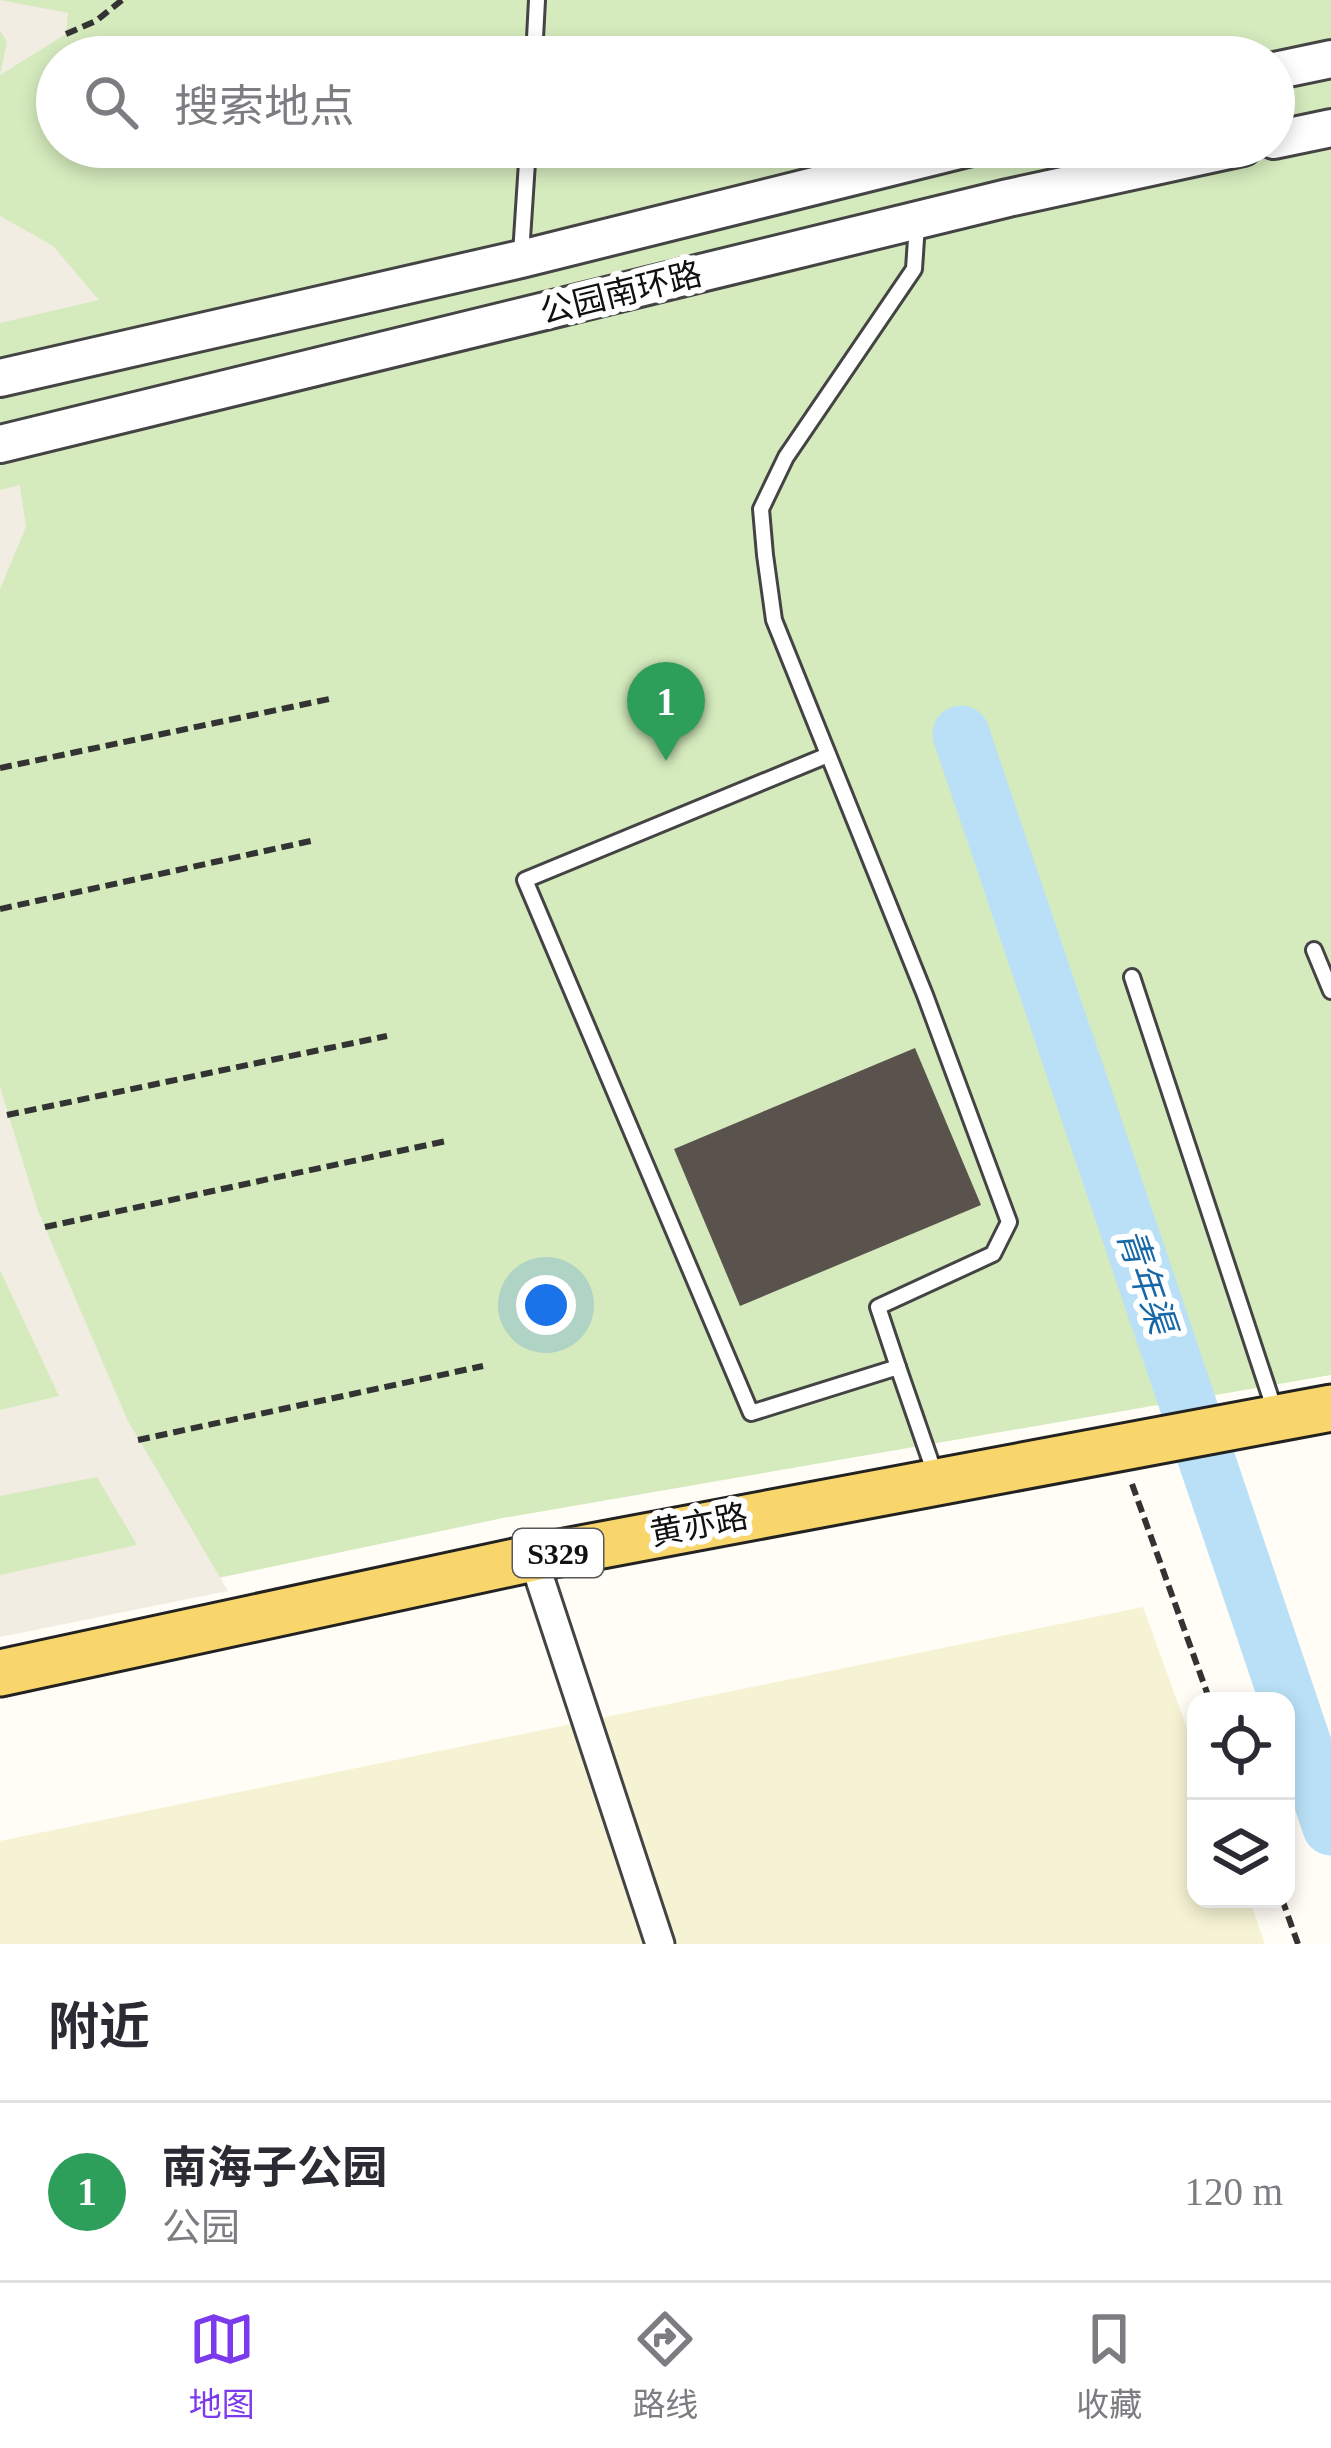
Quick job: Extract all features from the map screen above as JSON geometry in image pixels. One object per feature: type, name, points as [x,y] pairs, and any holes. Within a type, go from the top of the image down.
[{"type":"main road","name":"黄亦路","points":[[0,1673],[532,1558],[1331,1408]]},
{"type":"street","points":[[1295,67],[1331,59]]},
{"type":"street","points":[[1295,136],[1331,128]]},
{"type":"street","name":"公园南环路","points":[[0,378],[521,259],[887,168]]},
{"type":"street","name":"公园南环路","points":[[0,444],[917,220],[1149,168]]},
{"type":"street","points":[[532,1558],[659,1944]]},
{"type":"lane","points":[[535,36],[537,0]]},
{"type":"lane","points":[[521,259],[527,168]]},
{"type":"lane","points":[[917,220],[914,269],[786,457],[761,509],[774,620],[926,995],[1009,1222],[994,1254],[878,1307],[937,1479]]},
{"type":"lane","points":[[828,755],[525,880],[751,1413],[898,1367]]},
{"type":"lane","points":[[1314,950],[1331,991]]},
{"type":"lane","points":[[1132,977],[1264,1420]]},
{"type":"path","points":[[66,34],[96,21],[122,0]]},
{"type":"path","points":[[0,768],[334,698]]},
{"type":"path","points":[[0,909],[315,840]]},
{"type":"path","points":[[7,1115],[388,1036]]},
{"type":"path","points":[[45,1227],[446,1141]]},
{"type":"path","points":[[138,1440],[483,1366]]},
{"type":"path","points":[[1118,1447],[1207,1692]]},
{"type":"path","points":[[1285,1908],[1298,1944]]},
{"type":"shaded area","points":[[0,0],[68,13],[66,34],[36,36],[36,53],[0,75],[7,42],[0,30]]},
{"type":"shaded area","points":[[0,216],[53,246],[99,300],[0,323]]},
{"type":"shaded area","points":[[20,485],[26,527],[0,589],[0,490]]},
{"type":"shaded area","points":[[0,1087],[38,1211],[127,1419],[228,1591],[0,1637],[0,1575],[137,1545],[97,1477],[0,1496],[0,1410],[59,1396],[0,1270]]},
{"type":"shaded area","points":[[1143,1607],[1187,1728],[1187,1908],[1252,1908],[1265,1944],[0,1944],[0,1841]]},
{"type":"green space","points":[[0,0],[1331,0],[1331,1375],[503,1518],[0,1624]]},
{"type":"building","points":[[915,1048],[981,1205],[740,1306],[674,1149]]},
{"type":"waterway","name":"青年渠","points":[[961,734],[1331,1827]]},
{"type":"place","name":"南海子公园","points":[[666,761]]}]
